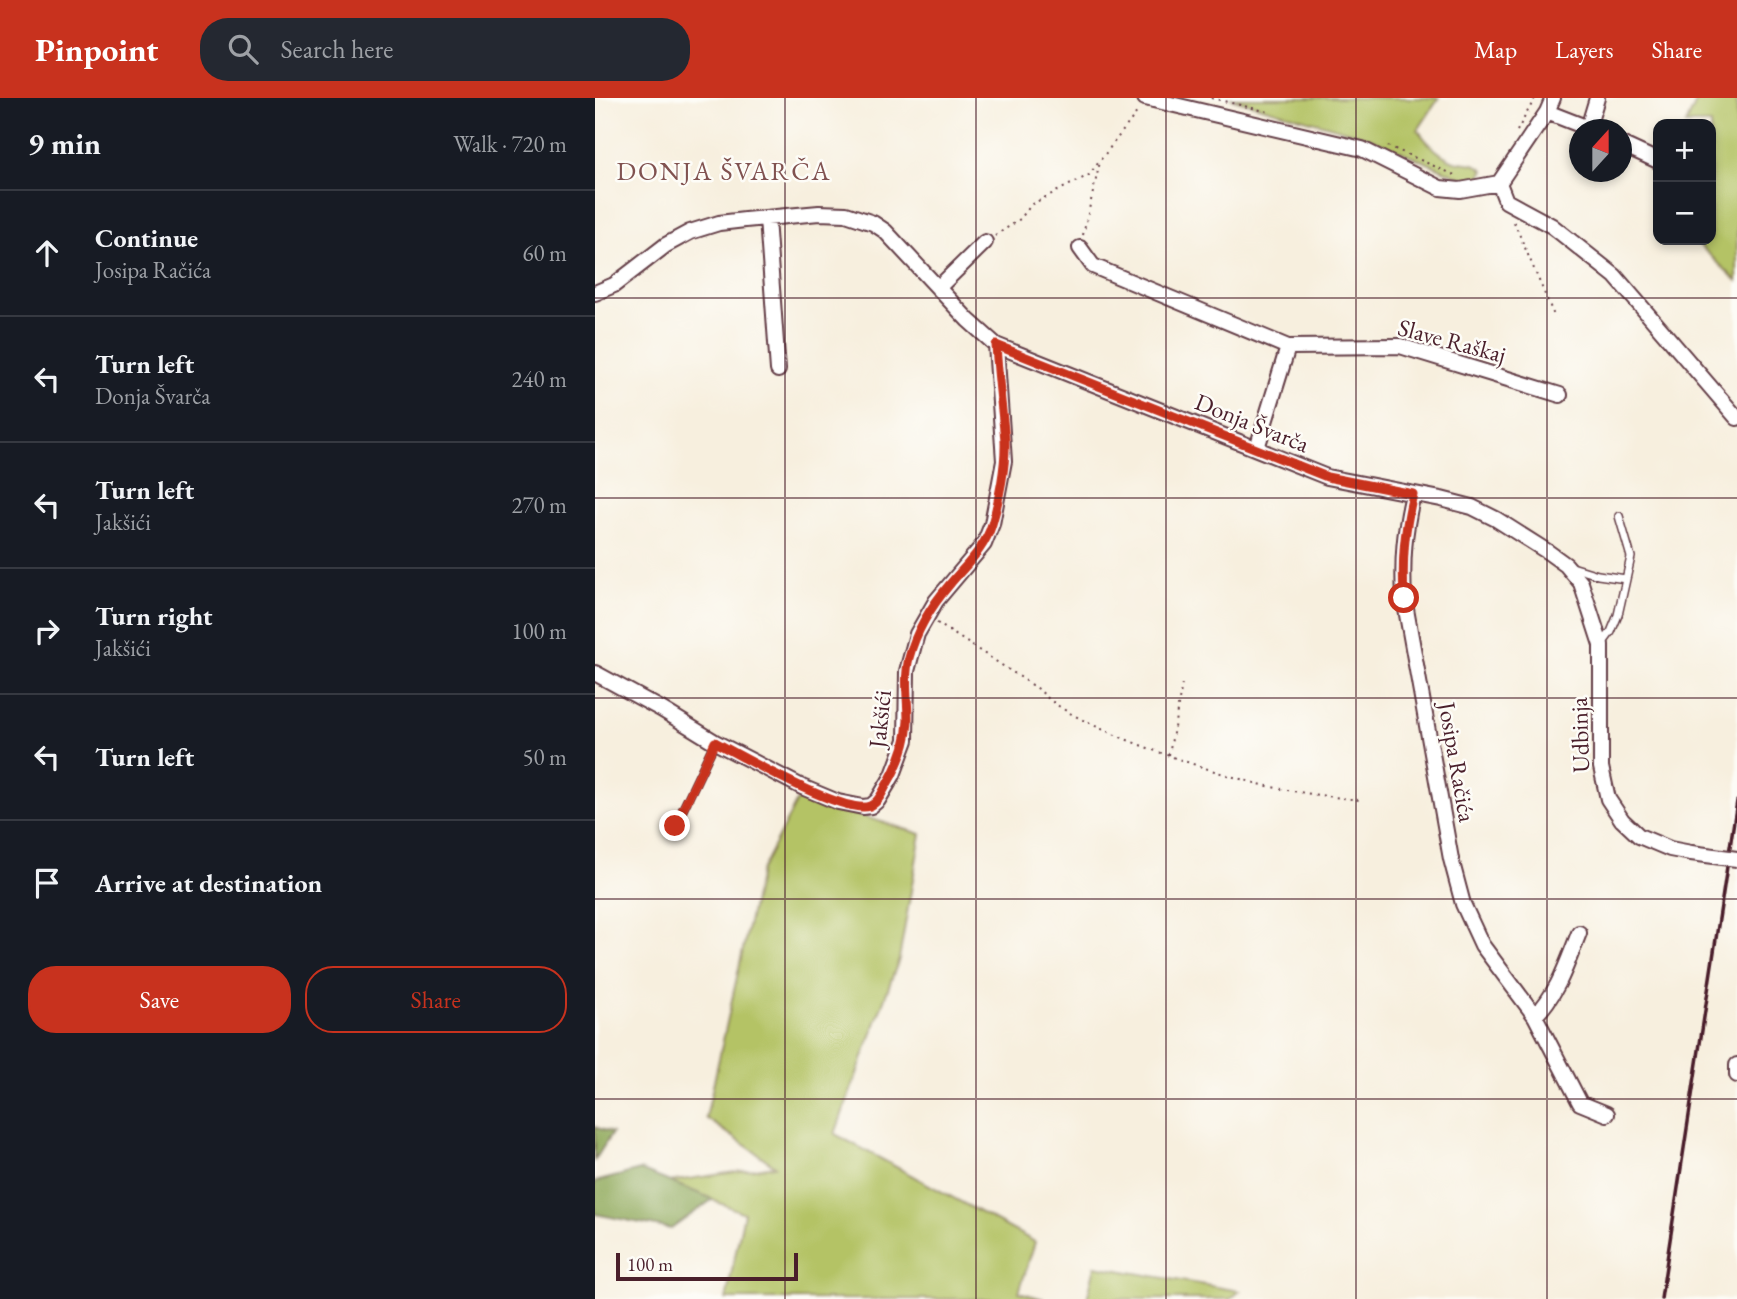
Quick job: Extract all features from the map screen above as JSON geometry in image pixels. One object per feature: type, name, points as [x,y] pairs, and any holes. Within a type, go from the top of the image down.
[{"type":"street","points":[[1146,98],[1362,149],[1440,188],[1460,190],[1499,183],[1550,105],[1578,119]]},
{"type":"street","points":[[1592,119],[1597,98]]},
{"type":"street","points":[[1594,119],[1607,98]]},
{"type":"street","points":[[1632,149],[1653,159]]},
{"type":"street","points":[[1499,183],[1506,201],[1552,226],[1615,276],[1737,418]]},
{"type":"street","name":"Donja Švarča","points":[[595,293],[614,285],[666,245],[690,232],[719,223],[819,214],[858,216],[885,231],[996,345],[1327,477],[1472,507],[1496,519],[1566,565]]},
{"type":"street","points":[[767,219],[778,370]]},
{"type":"street","points":[[938,288],[985,242]]},
{"type":"street","name":"Slave Raškaj","points":[[1080,248],[1093,266],[1288,347],[1400,346],[1560,395]]},
{"type":"street","name":"Jakšići","points":[[595,673],[715,742],[802,787],[838,802],[863,807],[871,806],[879,800],[903,749],[908,721],[909,658],[918,634],[947,587],[984,544],[992,524],[1004,461],[1005,441],[998,394],[996,345]]},
{"type":"street","points":[[1257,448],[1288,347]]},
{"type":"street","name":"Josipa Račića","points":[[1413,494],[1402,561],[1404,598],[1451,859],[1463,904],[1482,945],[1535,1016],[1580,1103],[1607,1114]]},
{"type":"street","name":"Udbinja","points":[[1566,565],[1581,583],[1601,645],[1601,767],[1608,799],[1622,820],[1639,836],[1669,849],[1737,859]]},
{"type":"street","points":[[1535,1016],[1548,1003],[1579,933]]},
{"type":"street","points":[[1737,1065],[1737,1075]]},
{"type":"lane","name":"Udbinja","points":[[1601,645],[1611,632],[1618,615],[1631,558],[1619,516]]},
{"type":"lane","points":[[1566,565],[1598,575],[1626,579]]},
{"type":"lane","points":[[675,826],[715,742]]},
{"type":"path","points":[[985,242],[1020,219],[1032,204],[1089,175],[1146,98]]},
{"type":"path","points":[[1211,98],[1269,113]]},
{"type":"path","points":[[1515,134],[1535,98]]},
{"type":"path","points":[[1380,142],[1462,178]]},
{"type":"path","points":[[1080,248],[1100,161]]},
{"type":"path","points":[[1506,201],[1555,318]]},
{"type":"path","points":[[927,617],[1040,690],[1046,699],[1097,727],[1169,756],[1258,784],[1359,800]]},
{"type":"path","points":[[1169,756],[1182,684]]},
{"type":"green space","points":[[1230,98],[1439,98],[1418,130],[1442,155],[1484,170],[1477,180],[1462,178],[1368,137]]},
{"type":"green space","points":[[1698,98],[1737,98],[1737,281],[1699,245],[1716,245],[1716,119],[1688,119]]},
{"type":"green space","points":[[799,797],[921,834],[899,959],[835,1134],[1035,1242],[1019,1292],[1044,1299],[726,1299],[744,1213],[669,1182],[775,1166],[706,1118],[760,872]]},
{"type":"green space","points":[[595,1127],[612,1133],[595,1160]]},
{"type":"green space","points":[[640,1170],[713,1199],[671,1229],[595,1214],[595,1182]]},
{"type":"green space","points":[[1095,1266],[1240,1291],[1230,1299],[1087,1299]]},
{"type":"railway","points":[[1661,1299],[1737,801]]},
{"type":"district","name":"DONJA ŠVARČA","points":[[724,171]]},
{"type":"route","points":[[675,826],[715,742],[802,787],[838,802],[863,807],[871,806],[879,800],[901,758],[906,740],[907,671],[918,634],[936,601],[984,544],[992,524],[1004,461],[1005,441],[998,394],[996,345],[1327,477],[1413,494],[1402,561],[1404,598]]}]
